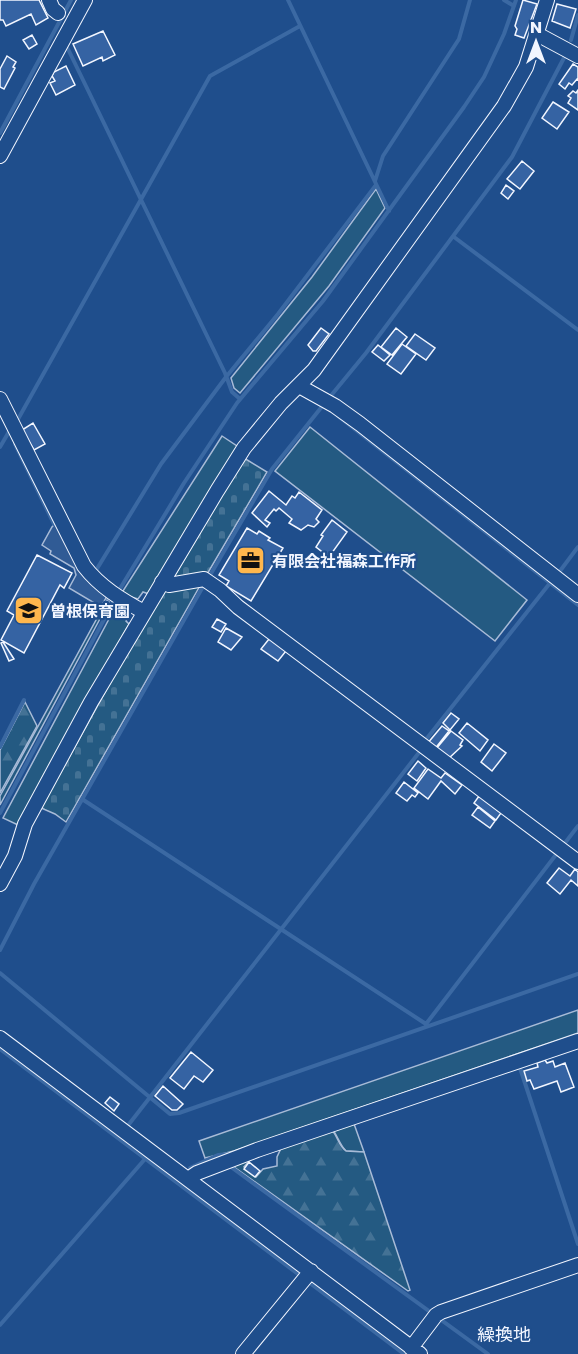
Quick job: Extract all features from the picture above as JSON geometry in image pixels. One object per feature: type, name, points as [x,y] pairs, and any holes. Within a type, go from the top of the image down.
[{"type":"street","points":[[49,0],[53,9],[58,13]]},
{"type":"street","points":[[0,156],[85,0]]},
{"type":"street","points":[[0,884],[15,856],[25,824],[108,671],[244,448],[281,403],[314,370],[486,133],[526,67],[547,0]]},
{"type":"street","points":[[537,34],[576,49]]},
{"type":"street","points":[[299,386],[369,431],[578,595]]},
{"type":"street","points":[[0,399],[76,553],[90,575],[115,595],[144,612]]},
{"type":"street","points":[[162,582],[169,585],[206,581],[578,862]]},
{"type":"street","points":[[0,1038],[188,1179],[306,1277],[412,1348],[435,1317],[578,1265]]},
{"type":"street","points":[[188,1179],[229,1160],[578,1041]]},
{"type":"street","points":[[243,1354],[306,1277]]},
{"type":"green space","points":[[376,189],[385,208],[329,286],[240,393],[234,388],[231,378],[312,277]]},
{"type":"green space","points":[[310,427],[527,600],[495,641],[275,471]]},
{"type":"green space","points":[[222,436],[240,448],[149,594],[143,592],[138,599],[121,594]]},
{"type":"green space","points":[[244,458],[267,472],[206,576],[172,580]]},
{"type":"green space","points":[[201,584],[66,822],[41,808],[160,593],[170,588]]},
{"type":"green space","points":[[107,600],[109,602],[0,805],[0,796]]},
{"type":"green space","points":[[117,604],[130,613],[126,621],[129,624],[18,825],[3,818]]},
{"type":"green space","points":[[25,702],[37,726],[0,793],[0,750]]},
{"type":"green space","points":[[578,1010],[578,1033],[234,1151],[205,1158],[199,1141]]},
{"type":"green space","points":[[353,1121],[364,1152],[346,1151],[332,1129]]},
{"type":"green space","points":[[331,1129],[346,1151],[364,1152],[410,1290],[408,1291],[234,1167],[233,1164],[250,1160],[244,1167],[256,1177],[263,1169],[277,1166],[277,1157],[283,1144]]},
{"type":"shaded area","points":[[57,521],[108,594],[101,607],[69,588],[76,575],[74,568],[50,554],[51,551],[42,545]]},
{"type":"building","points":[[0,0],[39,0],[48,18],[36,25],[31,14],[6,26],[3,20],[0,20]]},
{"type":"building","points":[[523,0],[537,4],[524,38],[515,35],[517,29],[515,26]]},
{"type":"building","points":[[557,4],[576,9],[570,28],[552,21]]},
{"type":"building","points":[[103,31],[115,55],[103,61],[102,57],[83,66],[73,44]]},
{"type":"building","points":[[32,35],[37,44],[29,49],[23,40]]},
{"type":"building","points":[[7,56],[16,62],[4,89],[0,87],[0,69]]},
{"type":"building","points":[[573,64],[578,67],[578,80],[572,85],[569,83],[565,89],[559,84]]},
{"type":"building","points":[[66,66],[75,85],[56,95],[50,83],[55,81],[52,76],[54,72]]},
{"type":"building","points":[[578,90],[578,110],[568,103],[571,98],[568,96]]},
{"type":"building","points":[[553,102],[569,112],[557,129],[542,118]]},
{"type":"building","points":[[522,161],[534,171],[520,189],[507,179]]},
{"type":"building","points":[[506,185],[514,191],[508,199],[501,193]]},
{"type":"building","points":[[321,328],[329,334],[316,351],[313,351],[308,345]]},
{"type":"building","points":[[396,328],[407,337],[392,355],[381,347]]},
{"type":"building","points":[[415,334],[435,348],[426,360],[406,346]]},
{"type":"building","points":[[402,344],[416,354],[401,374],[387,364]]},
{"type":"building","points":[[378,345],[390,355],[384,361],[372,352]]},
{"type":"building","points":[[33,423],[45,444],[34,450],[22,430]]},
{"type":"building","points":[[269,491],[286,505],[292,496],[295,498],[299,492],[322,510],[316,519],[319,522],[314,527],[308,525],[301,530],[289,523],[292,519],[279,508],[276,511],[274,509],[265,520],[270,523],[267,527],[252,513]]},
{"type":"building","points":[[332,520],[347,532],[329,557],[316,547],[323,536],[321,535]]},
{"type":"building","name":"有限会社福森工作所","points":[[247,528],[257,534],[259,531],[270,538],[268,540],[283,548],[251,601],[226,586],[229,581],[219,575]]},
{"type":"building","points":[[37,555],[72,573],[64,588],[60,585],[24,653],[1,640],[14,615],[7,611]]},
{"type":"building","points":[[217,619],[226,624],[221,632],[212,627]]},
{"type":"building","points":[[226,628],[242,637],[231,650],[218,642]]},
{"type":"building","points":[[269,639],[286,651],[278,661],[261,649]]},
{"type":"building","points":[[3,642],[14,659],[9,661],[1,643]]},
{"type":"building","points":[[451,713],[459,719],[450,730],[443,723]]},
{"type":"building","points":[[467,723],[488,740],[480,751],[459,733]]},
{"type":"building","points":[[442,726],[449,731],[434,750],[427,744]]},
{"type":"building","points":[[451,731],[463,740],[460,745],[462,746],[448,759],[436,749]]},
{"type":"building","points":[[494,744],[506,753],[492,771],[481,762]]},
{"type":"building","points":[[418,761],[426,768],[417,781],[408,774]]},
{"type":"building","points":[[428,769],[441,778],[445,773],[462,785],[455,794],[441,781],[428,799],[414,788]]},
{"type":"building","points":[[404,782],[418,793],[415,797],[412,795],[407,801],[396,793]]},
{"type":"building","points":[[479,796],[501,813],[496,820],[474,803]]},
{"type":"building","points":[[478,807],[495,821],[490,828],[472,815]]},
{"type":"building","points":[[559,868],[570,876],[575,869],[578,872],[578,886],[571,880],[560,894],[547,883]]},
{"type":"building","points":[[191,1052],[213,1070],[203,1082],[194,1076],[184,1089],[170,1078]]},
{"type":"building","points":[[545,1060],[547,1063],[553,1061],[555,1067],[565,1063],[574,1087],[561,1092],[557,1081],[534,1089],[530,1080],[527,1081],[524,1071],[538,1067],[537,1063]]},
{"type":"building","points":[[163,1086],[183,1104],[177,1110],[172,1110],[155,1096]]},
{"type":"building","points":[[110,1097],[119,1104],[114,1111],[105,1103]]},
{"type":"building","points":[[249,1162],[260,1171],[255,1177],[244,1169]]},
{"type":"waterway","points":[[0,133],[71,0]]},
{"type":"waterway","points":[[288,0],[389,211]]},
{"type":"waterway","points":[[375,181],[383,156],[459,39],[470,0]]},
{"type":"waterway","points":[[504,0],[514,6]]},
{"type":"waterway","points":[[118,592],[184,483],[237,403],[323,301],[464,107],[484,77],[504,34],[516,0]]},
{"type":"waterway","points":[[571,40],[578,15]]},
{"type":"waterway","points":[[17,421],[210,76],[300,26]]},
{"type":"waterway","points":[[68,49],[225,373],[232,392],[240,399]]},
{"type":"waterway","points":[[329,398],[366,353],[512,157],[566,54]]},
{"type":"waterway","points":[[95,572],[161,464],[376,185]]},
{"type":"waterway","points":[[454,237],[578,330]]},
{"type":"waterway","points":[[209,577],[272,469],[324,404]]},
{"type":"waterway","points":[[338,416],[578,605]]},
{"type":"waterway","points":[[0,447],[10,430]]},
{"type":"waterway","points":[[15,444],[54,524]]},
{"type":"waterway","points":[[557,575],[578,547]]},
{"type":"waterway","points":[[0,950],[34,884],[205,583]]},
{"type":"waterway","points":[[424,742],[550,583]]},
{"type":"waterway","points":[[0,813],[115,599]]},
{"type":"waterway","points":[[0,747],[24,700]]},
{"type":"waterway","points":[[126,1128],[421,750]]},
{"type":"waterway","points":[[82,799],[426,1024]]},
{"type":"waterway","points":[[426,1025],[578,826]]},
{"type":"waterway","points":[[0,973],[170,1114],[179,1113],[578,974]]},
{"type":"waterway","points":[[0,1049],[404,1354]]},
{"type":"waterway","points":[[519,1065],[578,1244]]},
{"type":"waterway","points":[[190,1168],[218,1155],[231,1154]]},
{"type":"waterway","points":[[0,1325],[145,1159]]},
{"type":"waterway","points":[[230,1163],[231,1167],[488,1354]]},
{"type":"place","name":"有限会社福森工作所","points":[[251,561]]},
{"type":"place","name":"曽根保育園","points":[[29,611]]},
{"type":"district","name":"繰換地","points":[[504,1335]]}]
